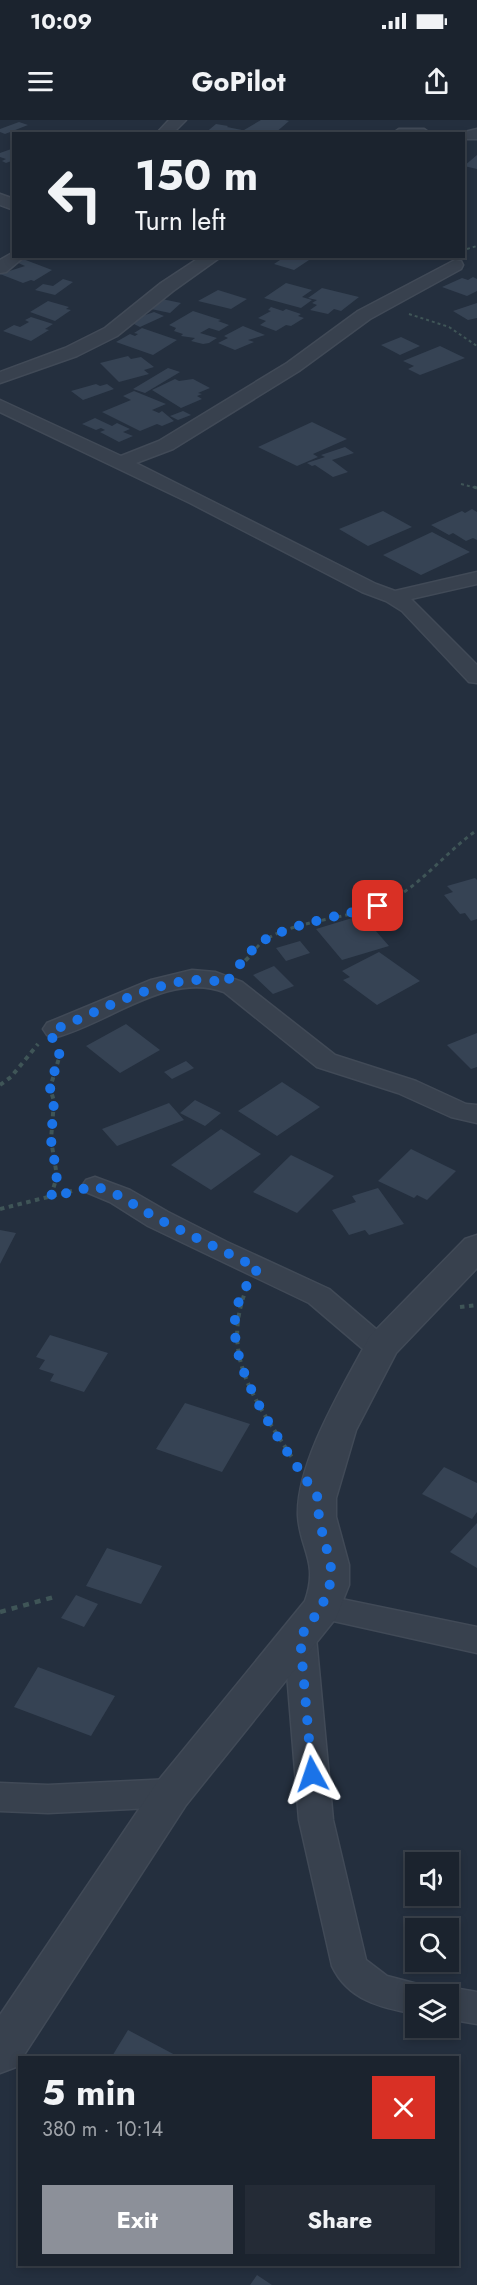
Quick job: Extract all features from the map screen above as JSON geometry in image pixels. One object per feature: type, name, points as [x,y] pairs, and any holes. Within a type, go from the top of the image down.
[{"type":"street","points":[[165,132],[178,120]]},
{"type":"street","points":[[0,268],[14,258]]},
{"type":"street","points":[[0,378],[71,352],[111,332],[167,288],[211,258]]},
{"type":"street","points":[[119,463],[166,445],[293,367],[379,306],[459,258]]},
{"type":"street","points":[[0,405],[197,499],[369,588],[393,597],[409,607],[477,677]]},
{"type":"street","points":[[393,597],[477,578]]},
{"type":"street","points":[[53,1032],[160,986],[192,978],[215,980],[233,987],[326,1061],[406,1086],[460,1111],[477,1114]]},
{"type":"street","points":[[95,1186],[120,1196],[158,1219],[319,1296],[339,1310],[380,1348]]},
{"type":"street","points":[[0,2054],[172,1793],[322,1607],[330,1585],[330,1565],[317,1517],[318,1498],[338,1430],[380,1348],[477,1247]]},
{"type":"street","points":[[322,1607],[477,1640]]},
{"type":"street","points":[[300,1637],[316,1820],[350,1966],[357,1978],[368,1986],[405,1995]]},
{"type":"street","points":[[0,1797],[48,1799],[172,1793]]},
{"type":"street","points":[[459,2005],[477,2008]]},
{"type":"path","points":[[379,306],[440,323],[477,346]]},
{"type":"path","points":[[461,484],[477,488]]},
{"type":"path","points":[[225,984],[248,956],[265,940],[292,929],[378,906],[403,893],[428,875],[463,840],[477,830]]},
{"type":"path","points":[[0,1085],[11,1077],[38,1044],[53,1032],[60,1051],[50,1088],[54,1101],[51,1140],[57,1176],[51,1197]]},
{"type":"path","points":[[0,1209],[95,1186]]},
{"type":"path","points":[[258,1268],[238,1303],[235,1345],[245,1380],[318,1498]]},
{"type":"path","points":[[0,1612],[54,1598]]},
{"type":"building","points":[[261,120],[289,121],[276,132],[244,130]]},
{"type":"building","points":[[19,122],[28,125],[5,134],[0,132],[0,129]]},
{"type":"building","points":[[216,124],[242,130],[240,132],[206,132]]},
{"type":"building","points":[[12,149],[12,161],[6,163],[2,161],[6,159],[0,157],[0,153]]},
{"type":"building","points":[[477,155],[477,169],[465,165]]},
{"type":"building","points":[[283,258],[312,258],[294,270],[274,264]]},
{"type":"building","points":[[23,259],[52,270],[34,281],[23,283],[0,274],[25,266],[16,262]]},
{"type":"building","points":[[473,277],[477,279],[477,291],[467,296],[442,287],[462,278],[468,280]]},
{"type":"building","points":[[63,279],[73,282],[55,295],[35,290],[43,284],[53,286]]},
{"type":"building","points":[[286,283],[312,290],[302,297],[312,300],[301,308],[264,298]]},
{"type":"building","points":[[322,288],[359,297],[341,311],[334,309],[328,314],[310,310],[317,305],[312,303],[317,300],[308,298]]},
{"type":"building","points":[[218,290],[247,299],[231,309],[198,301]]},
{"type":"building","points":[[162,299],[181,303],[170,313],[151,309]]},
{"type":"building","points":[[48,301],[69,307],[66,309],[71,310],[55,321],[30,312]]},
{"type":"building","points":[[477,303],[477,318],[468,320],[453,311]]},
{"type":"building","points":[[271,307],[301,314],[298,316],[304,318],[276,331],[260,325],[266,321],[258,318],[271,311],[268,310]]},
{"type":"building","points":[[193,311],[229,325],[219,331],[209,328],[200,333],[217,338],[209,343],[191,341],[195,338],[181,336],[183,334],[174,331],[176,328],[169,325]]},
{"type":"building","points":[[154,312],[164,316],[140,327],[128,321]]},
{"type":"building","points":[[31,317],[53,324],[45,329],[49,330],[31,341],[3,331],[14,325],[20,327],[29,322],[25,320]]},
{"type":"building","points":[[243,326],[265,335],[248,340],[254,342],[235,350],[218,343],[228,338],[224,336]]},
{"type":"building","points":[[142,328],[177,340],[153,355],[116,342],[130,334],[135,336],[138,334],[134,333]]},
{"type":"building","points":[[401,337],[420,346],[400,355],[381,345]]},
{"type":"building","points":[[440,346],[465,358],[420,375],[408,369],[414,366],[403,361]]},
{"type":"building","points":[[128,356],[131,359],[141,357],[154,367],[144,370],[149,374],[119,382],[100,363]]},
{"type":"building","points":[[168,368],[180,372],[145,393],[133,389]]},
{"type":"building","points":[[175,379],[179,381],[193,379],[210,388],[198,393],[202,394],[197,396],[202,399],[181,408],[152,390]]},
{"type":"building","points":[[96,384],[100,386],[107,384],[114,389],[83,400],[71,391]]},
{"type":"building","points":[[134,391],[166,404],[152,410],[159,413],[162,411],[174,421],[162,426],[157,424],[140,431],[102,412],[131,400],[123,396]]},
{"type":"building","points":[[183,411],[191,415],[178,420],[170,416]]},
{"type":"building","points":[[95,418],[112,426],[117,423],[130,429],[123,432],[133,436],[119,442],[100,432],[105,430],[101,428],[96,430],[82,424]]},
{"type":"building","points":[[312,422],[347,439],[313,454],[318,457],[297,466],[258,447]]},
{"type":"building","points":[[345,447],[354,453],[332,460],[348,472],[333,477],[315,465],[307,463],[325,457],[321,455]]},
{"type":"building","points":[[472,509],[477,512],[477,540],[473,538],[466,541],[453,533],[449,535],[431,525],[462,511],[465,513]]},
{"type":"building","points":[[383,511],[412,527],[368,546],[339,529]]},
{"type":"building","points":[[432,532],[470,552],[421,575],[383,555]]},
{"type":"building","points":[[475,878],[477,880],[477,919],[471,921],[465,913],[460,914],[444,895],[453,892],[447,886]]},
{"type":"building","points":[[362,915],[389,946],[342,960],[316,929]]},
{"type":"building","points":[[300,941],[310,953],[286,961],[276,948]]},
{"type":"building","points":[[379,952],[420,981],[377,1005],[343,980],[350,977],[342,971]]},
{"type":"building","points":[[274,966],[294,986],[273,994],[253,975]]},
{"type":"building","points":[[126,1024],[160,1050],[120,1073],[86,1046]]},
{"type":"building","points":[[477,1033],[477,1067],[471,1069],[447,1045]]},
{"type":"building","points":[[186,1061],[194,1068],[172,1079],[164,1072]]},
{"type":"building","points":[[282,1082],[320,1107],[277,1136],[238,1111]]},
{"type":"building","points":[[195,1100],[221,1113],[205,1126],[180,1113]]},
{"type":"building","points":[[169,1103],[184,1120],[117,1146],[102,1129]]},
{"type":"building","points":[[221,1129],[261,1154],[211,1190],[171,1165]]},
{"type":"building","points":[[411,1149],[456,1171],[427,1200],[417,1195],[414,1198],[378,1181]]},
{"type":"building","points":[[291,1155],[334,1176],[297,1213],[253,1192]]},
{"type":"building","points":[[378,1188],[404,1224],[369,1235],[365,1230],[349,1235],[332,1210],[356,1202],[352,1196]]},
{"type":"building","points":[[0,1230],[16,1233],[0,1264]]},
{"type":"building","points":[[50,1335],[108,1353],[84,1392],[50,1381],[54,1374],[39,1369],[45,1360],[36,1357]]},
{"type":"building","points":[[185,1403],[250,1424],[222,1472],[156,1449]]},
{"type":"building","points":[[444,1467],[477,1483],[477,1512],[472,1519],[422,1494]]},
{"type":"building","points":[[477,1523],[477,1568],[450,1552]]},
{"type":"building","points":[[107,1548],[162,1566],[141,1604],[86,1586]]},
{"type":"building","points":[[76,1595],[98,1604],[84,1627],[61,1618]]},
{"type":"building","points":[[38,1667],[115,1696],[91,1736],[14,1707]]},
{"type":"building","points":[[128,2030],[177,2056],[112,2056]]},
{"type":"building","points":[[257,2275],[272,2285],[250,2285]]},
{"type":"route","points":[[312,1774],[300,1637],[322,1607],[330,1585],[330,1565],[317,1517],[318,1498],[245,1380],[235,1345],[238,1303],[258,1268],[158,1219],[120,1196],[95,1186],[51,1197],[57,1176],[51,1140],[54,1101],[50,1088],[60,1051],[50,1034],[56,1029],[160,986],[192,978],[215,980],[225,984],[248,956],[265,940],[292,929],[378,906]]}]
